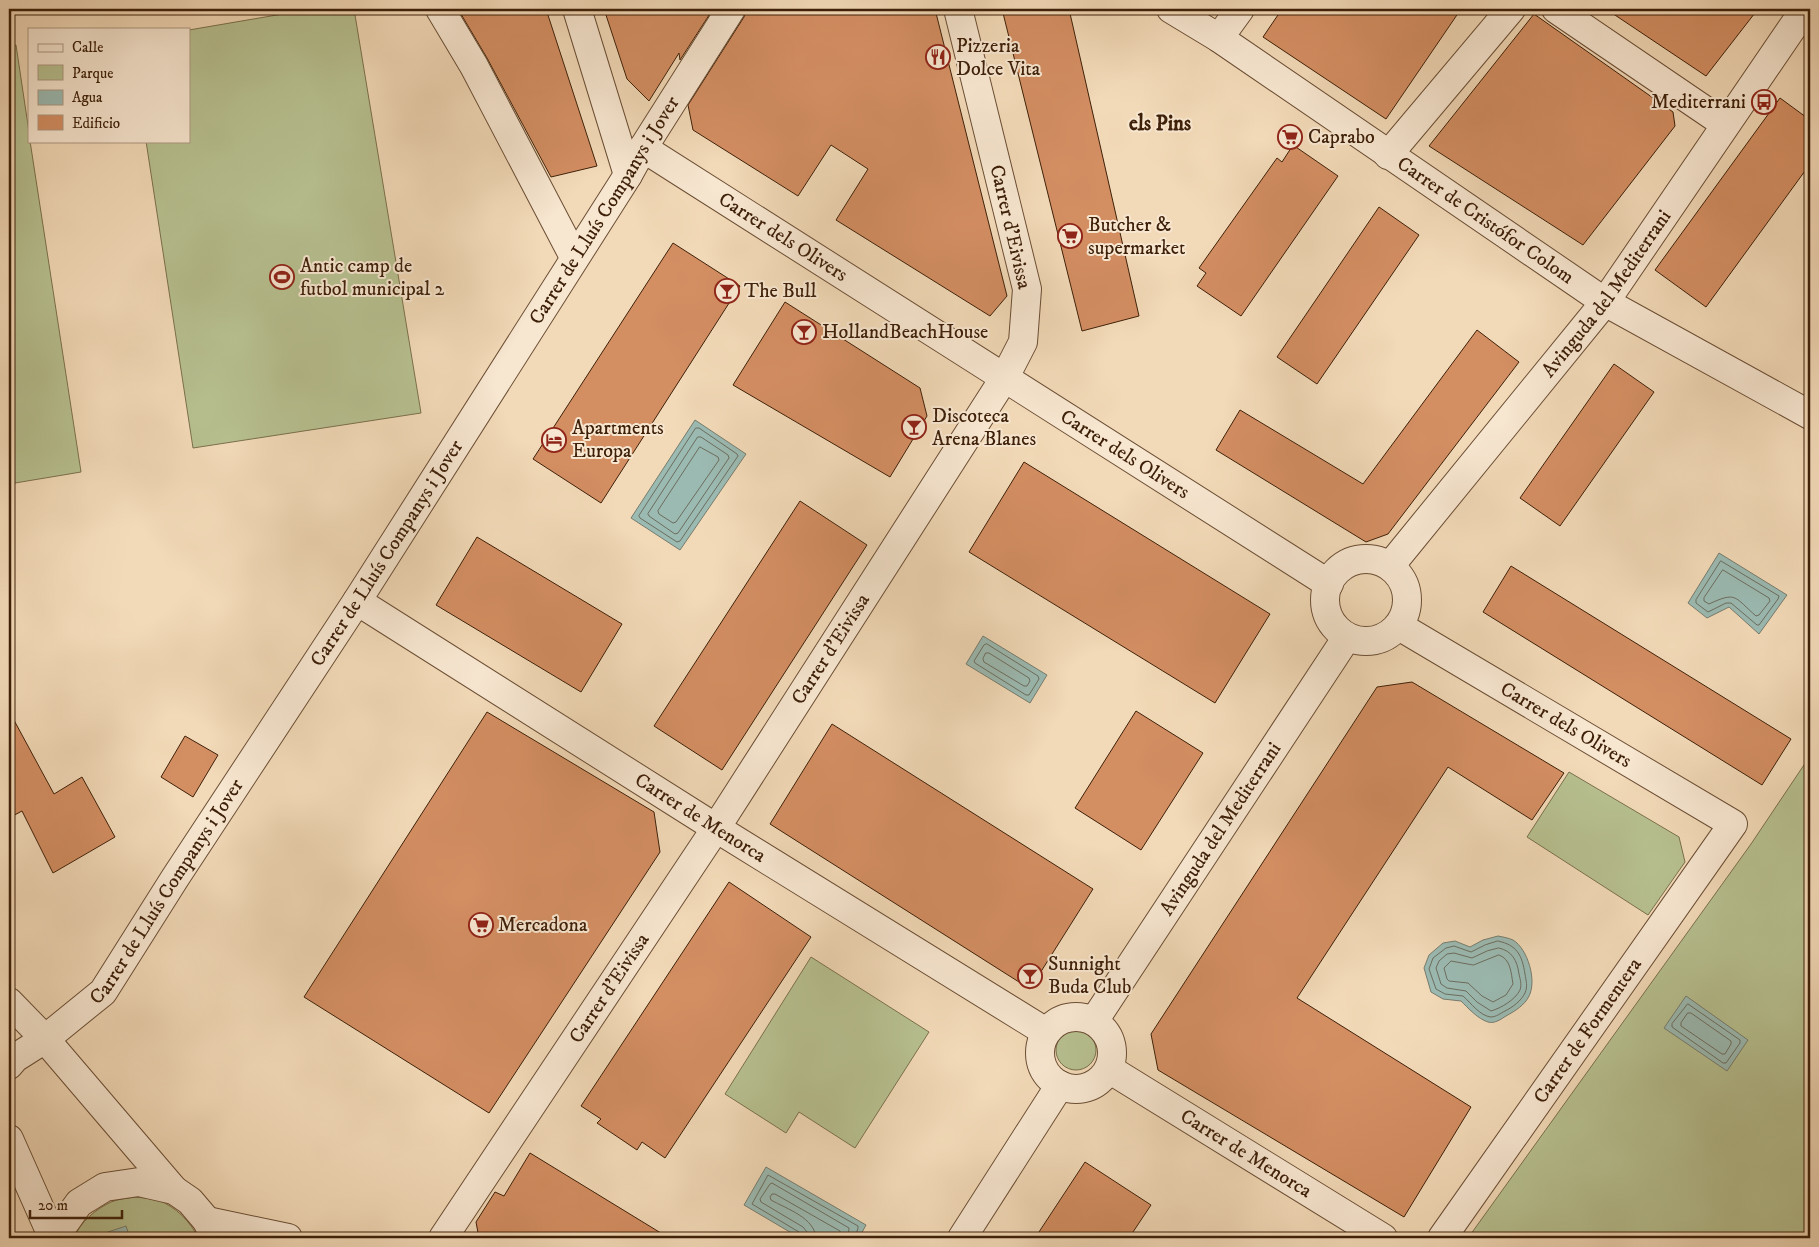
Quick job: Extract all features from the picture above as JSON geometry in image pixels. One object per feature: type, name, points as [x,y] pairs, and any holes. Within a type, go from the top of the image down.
[{"type":"street","points":[[440,9],[474,66],[574,257]]},
{"type":"street","points":[[577,9],[628,175]]},
{"type":"street","name":"Carrer de Lluís Companys i Jover","points":[[9,1065],[14,1058],[45,1039],[103,992],[175,878],[357,601],[574,257],[628,175],[731,9]]},
{"type":"street","name":"Carrer d'Eivissa","points":[[444,1238],[716,828],[1005,377],[1023,342],[1027,289],[958,9]]},
{"type":"street","name":"Carrer de Cristófor Colom","points":[[1171,9],[1219,38],[1605,302],[1810,415]]},
{"type":"street","points":[[1219,38],[1240,9]]},
{"type":"street","points":[[1388,155],[1511,9]]},
{"type":"street","points":[[1556,9],[1725,124]]},
{"type":"street","name":"Avinguda del Mediterrani","points":[[1390,566],[1605,302],[1725,124],[1804,21]]},
{"type":"street","name":"Carrer dels Olivers","points":[[643,148],[1328,584]]},
{"type":"street","points":[[1373,559],[1390,566],[1402,578],[1407,594],[1406,611],[1399,626],[1384,638],[1366,642],[1347,637],[1336,627],[1328,614],[1325,599],[1328,584],[1339,569],[1355,560],[1373,559]]},
{"type":"street","name":"Carrer de Menorca","points":[[357,601],[716,828],[1046,1032]]},
{"type":"street","name":"Carrer dels Olivers","points":[[1399,626],[1733,824]]},
{"type":"street","name":"Avinguda del Mediterrani","points":[[1094,1021],[1347,637]]},
{"type":"street","name":"Carrer de Formentera","points":[[1442,1238],[1733,824]]},
{"type":"street","points":[[9,1002],[45,1039],[174,1190],[190,1201],[211,1229],[288,1238]]},
{"type":"street","points":[[1073,1016],[1084,1017],[1094,1021],[1104,1030],[1111,1042],[1112,1056],[1109,1069],[1093,1085],[1070,1089],[1060,1085],[1050,1078],[1043,1067],[1040,1055],[1041,1043],[1046,1032],[1063,1018],[1073,1016]]},
{"type":"street","name":"Carrer de Menorca","points":[[1109,1069],[1383,1238]]},
{"type":"street","points":[[962,1238],[1060,1085]]},
{"type":"street","points":[[9,1139],[53,1238],[79,1203],[105,1187],[139,1182],[174,1190]]},
{"type":"green space","name":"Antic camp de futbol municipal 2","points":[[312,9],[354,9],[421,413],[193,448],[146,142],[190,142],[190,30]]},
{"type":"green space","points":[[16,45],[28,125],[28,142],[30,142],[81,472],[9,484],[9,47]]},
{"type":"green space","points":[[1810,756],[1810,1238],[1468,1238],[1751,844]]},
{"type":"green space","points":[[1569,772],[1679,837],[1685,862],[1648,915],[1527,837]]},
{"type":"green space","points":[[811,957],[929,1032],[855,1148],[799,1112],[786,1133],[725,1094]]},
{"type":"green space","points":[[1076,1030],[1090,1036],[1096,1050],[1090,1064],[1076,1070],[1062,1064],[1056,1050],[1062,1036]]},
{"type":"green space","points":[[135,1197],[158,1200],[171,1207],[187,1221],[198,1238],[74,1238],[84,1221],[100,1208],[114,1201]]},
{"type":"water","points":[[695,420],[746,454],[680,550],[631,518]]},
{"type":"water","points":[[1719,553],[1787,595],[1759,634],[1729,607],[1707,618],[1688,603]]},
{"type":"water","points":[[983,636],[1047,675],[1030,703],[966,664]]},
{"type":"water","points":[[1498,936],[1511,939],[1518,944],[1523,950],[1530,966],[1531,990],[1525,1002],[1519,1008],[1498,1021],[1488,1022],[1477,1016],[1461,1001],[1443,999],[1431,992],[1424,968],[1429,955],[1443,943],[1455,941],[1470,947],[1483,940]]},
{"type":"water","points":[[1686,996],[1748,1040],[1727,1071],[1664,1028]]},
{"type":"water","points":[[766,1167],[866,1225],[859,1238],[800,1238],[744,1205]]},
{"type":"water","points":[[126,1226],[130,1238],[90,1238]]},
{"type":"building","points":[[458,9],[546,9],[597,166],[551,177],[487,58]]},
{"type":"building","points":[[604,9],[713,9],[680,60],[679,53],[649,101],[627,79]]},
{"type":"building","points":[[746,9],[935,9],[1007,296],[990,316],[836,220],[868,169],[831,145],[798,196],[693,130],[688,105],[744,17]]},
{"type":"building","points":[[1002,9],[1069,9],[1139,316],[1082,331]]},
{"type":"building","points":[[1282,9],[1461,9],[1386,119],[1263,37]]},
{"type":"building","points":[[1606,9],[1758,9],[1706,76]]},
{"type":"building","points":[[1534,14],[1673,112],[1675,126],[1583,245],[1429,146]]},
{"type":"building","points":[[1780,98],[1810,120],[1810,164],[1706,307],[1655,270]]},
{"type":"building","points":[[1293,145],[1338,176],[1241,316],[1197,286],[1206,273],[1199,268],[1277,158],[1282,162]]},
{"type":"building","points":[[1379,207],[1419,235],[1317,384],[1277,357]]},
{"type":"building","points":[[673,243],[740,286],[601,503],[533,459]]},
{"type":"building","points":[[785,302],[920,388],[927,416],[890,477],[733,385]]},
{"type":"building","points":[[1477,330],[1519,362],[1388,534],[1366,542],[1216,450],[1240,410],[1363,484]]},
{"type":"building","points":[[1614,364],[1654,392],[1560,526],[1520,498]]},
{"type":"building","points":[[1024,462],[1270,614],[1215,703],[969,552]]},
{"type":"building","points":[[800,501],[867,545],[722,770],[654,726]]},
{"type":"building","points":[[477,537],[622,624],[581,692],[436,605]]},
{"type":"building","points":[[1511,566],[1791,739],[1762,785],[1483,612]]},
{"type":"building","points":[[1412,682],[1564,773],[1532,820],[1448,767],[1297,998],[1471,1107],[1404,1217],[1158,1070],[1151,1034],[1377,687]]},
{"type":"building","points":[[9,711],[54,794],[82,777],[115,837],[53,873],[22,811],[9,818]]},
{"type":"building","points":[[1136,711],[1203,753],[1141,850],[1075,808]]},
{"type":"building","name":"Mercadona","points":[[487,712],[654,812],[660,852],[489,1113],[304,997]]},
{"type":"building","points":[[832,724],[1093,889],[1030,989],[770,824]]},
{"type":"building","points":[[185,736],[218,755],[193,797],[161,777]]},
{"type":"building","points":[[729,882],[811,937],[665,1158],[642,1142],[637,1150],[597,1123],[601,1119],[581,1106]]},
{"type":"building","points":[[530,1153],[669,1238],[479,1238],[476,1222],[495,1192],[504,1196]]},
{"type":"building","points":[[1085,1162],[1151,1205],[1129,1238],[1035,1238]]},
{"type":"place","name":"Pizzeria Dolce Vita","points":[[938,57]]},
{"type":"place","name":"Mediterrani","points":[[1764,102]]},
{"type":"place","name":"Caprabo","points":[[1290,137]]},
{"type":"place","name":"Butcher & supermarket","points":[[1070,236]]},
{"type":"place","name":"Antic camp de futbol municipal 2","points":[[282,277]]},
{"type":"place","name":"The Bull","points":[[727,291]]},
{"type":"place","name":"HollandBeachHouse","points":[[804,332]]},
{"type":"place","name":"Discoteca Arena Blanes","points":[[914,427]]},
{"type":"place","name":"Apartments Europa","points":[[554,440]]},
{"type":"place","name":"Mercadona","points":[[481,925]]},
{"type":"place","name":"Sunnight Buda Club","points":[[1030,976]]},
{"type":"district","name":"els Pins","points":[[1160,124]]}]
